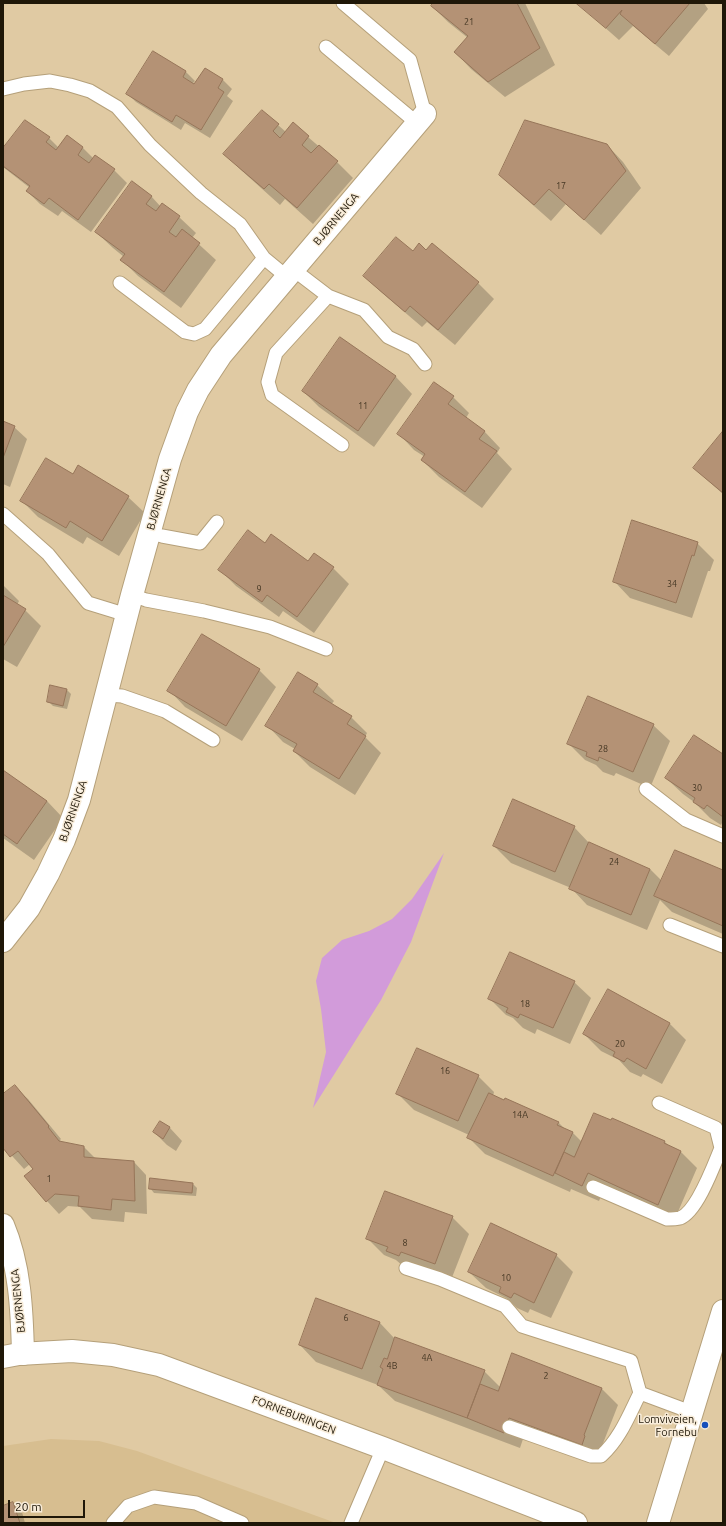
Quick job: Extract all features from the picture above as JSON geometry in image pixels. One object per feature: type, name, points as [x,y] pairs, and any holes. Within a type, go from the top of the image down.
[{"type":"street","name":"BJØRNENGA","points":[[7,928],[29,908],[48,874],[64,840],[79,800],[150,532],[180,431],[198,390],[221,355],[421,118]]},
{"type":"street","name":"BJØRNENGA","points":[[3,1225],[17,1277],[22,1323],[13,1356]]},
{"type":"street","points":[[658,1523],[723,1311]]},
{"type":"street","name":"FORNEBURINGEN","points":[[13,1356],[72,1351],[112,1356],[158,1365],[383,1448],[576,1523]]},
{"type":"lane","points":[[343,3],[410,60],[421,118]]},
{"type":"lane","points":[[326,47],[421,118]]},
{"type":"lane","points":[[3,89],[24,84],[50,81],[90,91],[117,107],[150,145],[201,193],[240,224],[264,258],[328,296],[364,310],[388,337],[414,349],[424,364]]},
{"type":"lane","points":[[120,283],[185,332],[194,334],[204,329],[264,258]]},
{"type":"lane","points":[[328,296],[276,353],[268,382],[272,395],[342,445]]},
{"type":"lane","points":[[3,514],[48,554],[88,603],[130,605],[146,600],[204,610],[270,627],[326,649]]},
{"type":"lane","points":[[150,532],[162,536],[200,543],[218,522]]},
{"type":"lane","points":[[106,695],[122,696],[165,711],[213,740]]},
{"type":"lane","points":[[646,789],[686,820],[723,836]]},
{"type":"lane","points":[[670,925],[723,946]]},
{"type":"lane","points":[[593,1187],[667,1219],[680,1218],[690,1210],[697,1201],[722,1148],[716,1128],[659,1103]]},
{"type":"lane","points":[[406,1268],[440,1279],[504,1306],[522,1326],[631,1362],[640,1393],[619,1434],[610,1448],[601,1456],[591,1456],[509,1427]]},
{"type":"lane","points":[[640,1393],[692,1412]]},
{"type":"lane","points":[[351,1523],[383,1448]]},
{"type":"lane","points":[[112,1523],[128,1506],[154,1497],[196,1503],[242,1523]]},
{"type":"shaded area","points":[[444,853],[411,942],[381,1000],[313,1108],[326,1052],[316,981],[322,958],[342,940],[369,931],[392,919],[412,899]]},
{"type":"shaded area","points":[[51,1439],[99,1441],[137,1451],[336,1523],[3,1523],[3,1446]]},
{"type":"building","points":[[433,3],[517,3],[540,48],[488,82],[454,52],[468,36],[431,6]]},
{"type":"building","points":[[576,3],[690,3],[655,44],[620,14],[622,10],[606,28]]},
{"type":"building","points":[[153,51],[186,71],[183,77],[194,84],[205,68],[223,79],[218,88],[224,92],[201,130],[176,115],[172,122],[126,94]]},
{"type":"building","points":[[262,110],[279,124],[273,131],[280,138],[293,122],[309,136],[302,145],[311,153],[319,145],[338,161],[297,208],[269,184],[264,189],[223,154]]},
{"type":"building","points":[[25,120],[50,137],[46,142],[56,150],[67,135],[83,147],[78,155],[89,163],[95,155],[115,169],[78,220],[49,198],[44,204],[26,191],[30,186],[3,166],[3,148]]},
{"type":"building","points":[[525,120],[607,144],[626,171],[584,220],[549,189],[534,205],[499,175]]},
{"type":"building","points":[[132,181],[152,196],[146,204],[156,211],[162,203],[180,216],[169,232],[176,237],[182,229],[200,243],[164,292],[120,260],[125,254],[95,232]]},
{"type":"building","points":[[396,237],[413,251],[419,243],[426,250],[432,243],[479,282],[438,330],[410,306],[405,312],[363,276]]},
{"type":"building","points":[[340,337],[396,376],[358,431],[302,391]]},
{"type":"building","points":[[434,382],[454,396],[448,404],[485,431],[479,439],[497,451],[465,492],[421,460],[425,454],[397,434]]},
{"type":"building","points":[[3,421],[15,426],[3,458]]},
{"type":"building","points":[[723,431],[723,493],[693,468]]},
{"type":"building","points":[[46,458],[73,474],[78,465],[129,496],[102,541],[70,521],[66,528],[20,501]]},
{"type":"building","points":[[632,520],[698,542],[694,556],[692,555],[676,603],[613,582]]},
{"type":"building","points":[[248,530],[265,543],[271,534],[308,561],[314,553],[334,567],[297,617],[267,595],[262,602],[218,570]]},
{"type":"building","points":[[3,595],[26,609],[3,647]]},
{"type":"building","points":[[202,634],[260,669],[226,726],[167,691]]},
{"type":"building","points":[[298,672],[318,684],[313,692],[352,716],[347,724],[366,736],[339,779],[293,751],[297,744],[265,726]]},
{"type":"building","points":[[50,685],[67,689],[63,706],[47,702]]},
{"type":"building","points":[[588,696],[654,724],[633,772],[599,757],[598,761],[586,756],[587,752],[567,744]]},
{"type":"building","points":[[694,735],[723,754],[723,817],[707,805],[704,809],[693,802],[695,798],[665,778]]},
{"type":"building","points":[[3,770],[47,801],[17,844],[3,834]]},
{"type":"building","points":[[513,799],[575,826],[555,872],[493,846]]},
{"type":"building","points":[[589,842],[650,869],[631,915],[569,889]]},
{"type":"building","points":[[675,850],[723,870],[723,926],[654,896]]},
{"type":"building","points":[[510,952],[575,981],[553,1028],[520,1014],[518,1018],[506,1012],[508,1008],[488,999]]},
{"type":"building","points":[[608,989],[670,1023],[646,1069],[627,1058],[624,1062],[613,1056],[615,1052],[583,1034]]},
{"type":"building","points":[[417,1048],[479,1075],[458,1121],[396,1094]]},
{"type":"building","points":[[15,1085],[49,1126],[48,1127],[59,1141],[84,1146],[84,1157],[134,1161],[135,1201],[112,1199],[111,1210],[78,1206],[79,1196],[55,1194],[46,1202],[24,1176],[33,1169],[18,1151],[10,1157],[3,1148],[3,1094]]},
{"type":"building","points":[[489,1093],[504,1100],[505,1098],[559,1122],[557,1125],[573,1132],[553,1176],[467,1138]]},
{"type":"building","points":[[594,1113],[611,1120],[612,1118],[665,1141],[664,1143],[681,1151],[658,1205],[588,1173],[582,1186],[555,1173],[564,1152],[574,1157]]},
{"type":"building","points":[[160,1121],[170,1127],[163,1139],[153,1132]]},
{"type":"building","points":[[150,1178],[193,1183],[192,1193],[149,1189]]},
{"type":"building","points":[[385,1191],[453,1216],[435,1264],[401,1252],[399,1256],[386,1251],[388,1247],[366,1239]]},
{"type":"building","points":[[491,1223],[557,1254],[534,1303],[514,1293],[511,1298],[499,1292],[501,1287],[468,1272]]},
{"type":"building","points":[[316,1298],[380,1322],[362,1369],[299,1345]]},
{"type":"building","points":[[395,1337],[485,1370],[467,1418],[377,1385],[383,1369],[380,1367],[384,1358],[387,1359]]},
{"type":"building","points":[[512,1353],[602,1388],[584,1435],[582,1445],[509,1418],[504,1433],[467,1418],[480,1384],[498,1391]]},
{"type":"building","points":[[13,1502],[20,1523],[3,1523],[3,1506]]},
{"type":"place","name":"Lomviveien, Fornebu","points":[[705,1425]]}]
